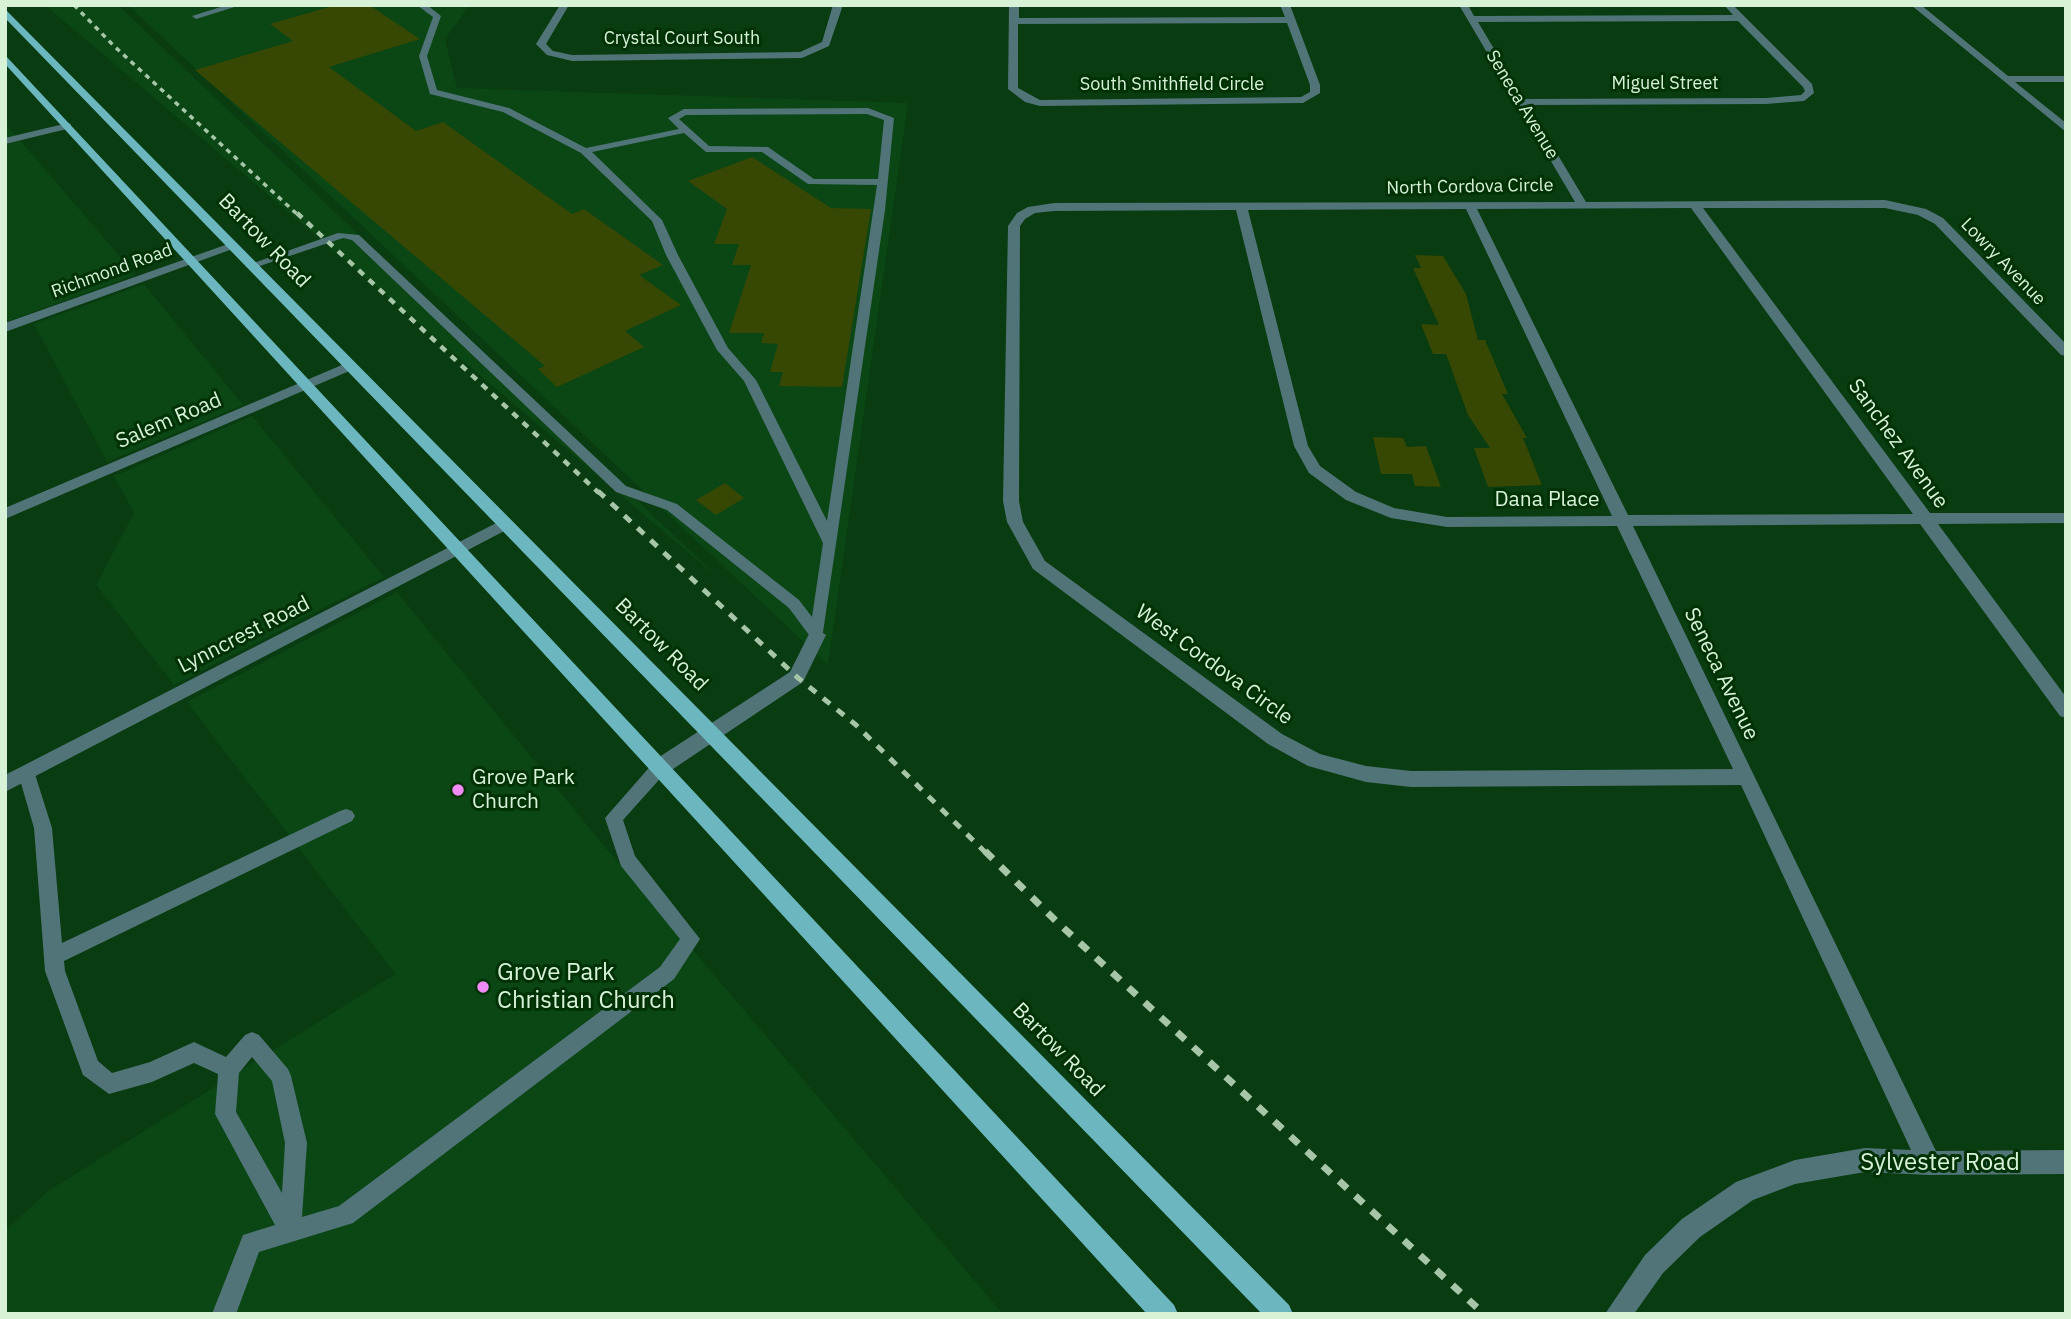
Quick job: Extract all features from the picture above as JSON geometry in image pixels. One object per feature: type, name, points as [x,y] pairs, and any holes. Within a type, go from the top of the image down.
[{"type":"main road","name":"Bartow Road","points":[[5,12],[232,247],[1280,1314]]},
{"type":"main road","points":[[5,58],[9,68],[68,126],[1165,1314]]},
{"type":"street","name":"Crystal Court South","points":[[565,5],[541,44],[548,52],[572,58],[786,57],[817,50],[826,44],[838,5]]},
{"type":"street","points":[[1014,5],[1014,21],[1290,20],[1285,5]]},
{"type":"street","name":"Seneca Avenue","points":[[1463,5],[1582,204]]},
{"type":"street","points":[[1728,5],[1740,18]]},
{"type":"street","points":[[1915,5],[2066,129]]},
{"type":"street","points":[[1471,19],[1740,18]]},
{"type":"street","name":"Miguel Street","points":[[1523,102],[1778,101],[1806,95],[1810,91],[1808,86],[1740,18]]},
{"type":"street","name":"South Smithfield Circle","points":[[1014,21],[1013,89],[1029,100],[1283,102],[1303,100],[1313,94],[1315,85],[1290,20]]},
{"type":"street","points":[[2005,79],[2066,79]]},
{"type":"street","name":"North Cordova Circle","points":[[1032,210],[1054,207],[1582,204],[1885,204],[1908,208]]},
{"type":"street","name":"Sanchez Avenue","points":[[1694,204],[2066,711]]},
{"type":"street","name":"Seneca Avenue","points":[[1470,206],[1624,521],[1929,1163]]},
{"type":"street","name":"Dana Place","points":[[1241,207],[1301,446],[1314,469],[1351,496],[1402,515],[1447,522],[2066,518]]},
{"type":"street","name":"Lowry Avenue","points":[[1908,208],[1938,221],[2066,352]]},
{"type":"street","name":"West Cordova Circle","points":[[1032,210],[1021,216],[1014,226],[1011,501],[1015,522],[1039,565],[1275,739],[1315,761],[1366,774],[1411,779],[1746,777]]},
{"type":"street","name":"Richmond Road","points":[[5,328],[232,247]]},
{"type":"street","name":"Salem Road","points":[[5,514],[349,366]]},
{"type":"street","name":"Lynncrest Road","points":[[5,785],[504,524]]},
{"type":"street","points":[[660,767],[797,677],[817,635]]},
{"type":"street","name":"Sylvester Road","points":[[1618,1314],[1654,1264],[1681,1237],[1745,1191],[1795,1172],[1864,1160],[1929,1163],[2066,1162]]},
{"type":"lane","points":[[196,16],[237,5]]},
{"type":"lane","points":[[421,5],[437,16],[423,56],[433,92],[506,110],[585,151],[657,220],[672,255],[723,350],[750,380],[831,544]]},
{"type":"lane","points":[[817,635],[880,210],[889,118],[882,114],[676,115],[673,118],[706,149],[764,149],[812,181],[881,182]]},
{"type":"lane","points":[[5,141],[68,126]]},
{"type":"lane","points":[[585,151],[686,130]]},
{"type":"lane","points":[[5,150],[37,140],[39,135]]},
{"type":"lane","points":[[251,266],[342,235],[355,237],[621,489],[672,507],[794,604],[817,635]]},
{"type":"lane","points":[[224,1314],[251,1243],[345,1215],[667,972],[691,939],[627,860],[614,818],[660,767]]},
{"type":"lane","points":[[27,773],[43,828],[55,971],[90,1068],[109,1084],[152,1072],[194,1052],[229,1069]]},
{"type":"lane","points":[[53,957],[346,816]]},
{"type":"lane","points":[[252,1042],[281,1076],[296,1143],[290,1230],[225,1114],[229,1069],[252,1042]]},
{"type":"shaded area","points":[[45,5],[118,5],[724,583]]},
{"type":"shaded area","points":[[128,5],[470,5],[445,39],[457,88],[908,103],[828,665]]},
{"type":"shaded area","points":[[5,123],[136,275],[5,322]]},
{"type":"shaded area","points":[[144,284],[243,405],[107,462],[34,324]]},
{"type":"shaded area","points":[[252,416],[384,577],[174,685],[96,585],[134,513],[114,476]]},
{"type":"shaded area","points":[[397,592],[600,841],[1003,1314],[5,1314],[5,1231],[48,1191],[395,974],[187,702]]},
{"type":"building","points":[[336,5],[369,5],[420,39],[329,67],[416,131],[443,122],[572,214],[584,209],[663,265],[639,275],[681,305],[625,331],[644,347],[557,387],[538,369],[545,366],[195,70],[293,41],[270,24]]},
{"type":"building","points":[[752,157],[831,208],[871,209],[842,387],[779,386],[783,372],[770,372],[778,344],[761,343],[764,333],[729,333],[751,265],[732,265],[739,244],[714,244],[727,209],[688,181]]},
{"type":"building","points":[[1415,255],[1443,256],[1466,294],[1478,340],[1485,340],[1508,394],[1502,394],[1527,438],[1523,438],[1542,485],[1488,487],[1474,448],[1490,448],[1468,415],[1446,354],[1433,354],[1421,324],[1439,325],[1413,268],[1421,268]]},
{"type":"building","points":[[1373,437],[1403,438],[1407,447],[1426,446],[1441,487],[1415,486],[1412,474],[1381,474]]},
{"type":"building","points":[[725,483],[744,498],[716,515],[696,500]]},
{"type":"railway","points":[[74,5],[114,46],[298,215]]},
{"type":"railway","points":[[297,213],[599,493]]},
{"type":"railway","points":[[598,491],[797,677],[856,725],[986,853]]},
{"type":"railway","points":[[985,851],[1056,921],[1484,1314]]},
{"type":"place","name":"Grove Park Church","points":[[458,790]]},
{"type":"place","name":"Grove Park Christian Church","points":[[483,987]]}]
